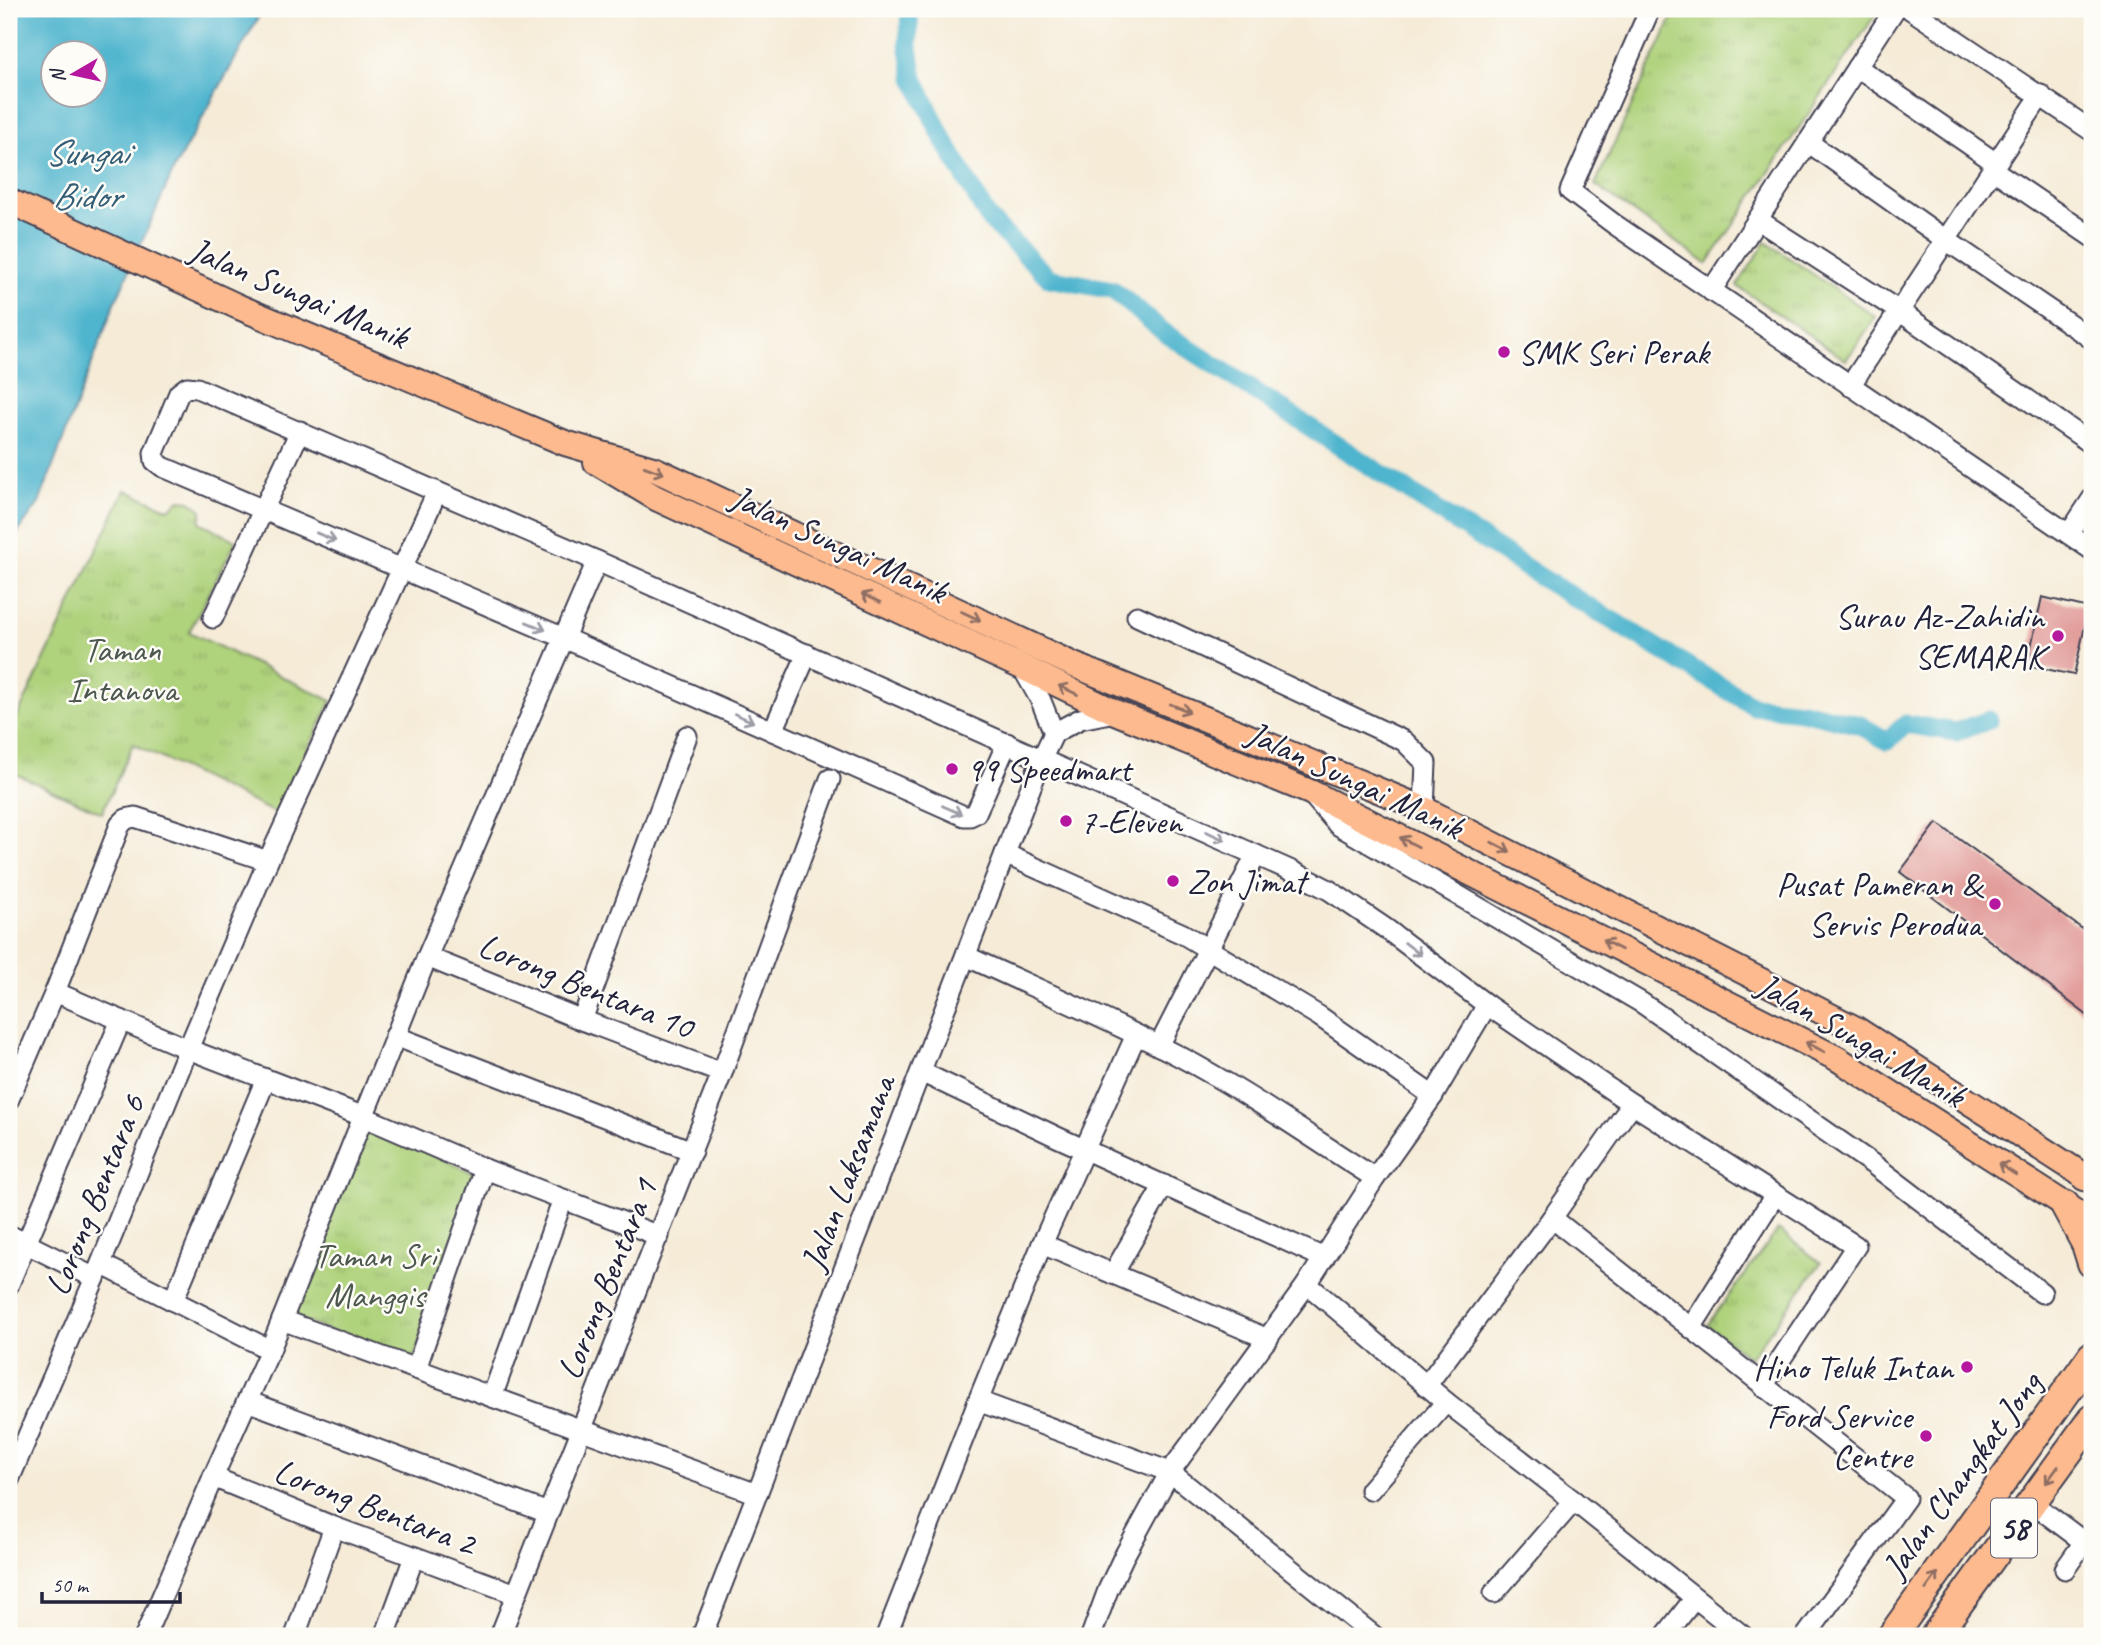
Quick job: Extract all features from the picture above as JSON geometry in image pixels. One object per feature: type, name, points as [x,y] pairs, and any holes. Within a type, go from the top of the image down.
[{"type":"highway","points":[[2065,1205],[2092,1263]]},
{"type":"highway","name":"Jalan Changkat Jong","points":[[1892,1636],[2092,1356]]},
{"type":"highway","name":"Jalan Changkat Jong","points":[[1935,1636],[2092,1419]]},
{"type":"main road","name":"Jalan Sungai Manik","points":[[9,201],[239,307],[565,443],[656,470],[1074,665],[1424,808],[1856,1029],[2090,1178]]},
{"type":"main road","name":"Jalan Sungai Manik","points":[[565,443],[656,498],[1115,712],[1310,792],[1838,1059],[2092,1222]]},
{"type":"street","points":[[1650,9],[1570,191],[1614,224],[2092,550]]},
{"type":"street","points":[[1712,291],[1895,9]]},
{"type":"street","points":[[1910,9],[2092,131]]},
{"type":"street","points":[[1857,67],[2092,237]]},
{"type":"street","points":[[1850,386],[2040,95]]},
{"type":"street","points":[[1808,142],[2092,339]]},
{"type":"street","points":[[1758,220],[1899,311],[2092,444]]},
{"type":"street","points":[[1007,743],[976,813],[964,816],[564,638],[163,467],[155,461],[154,453],[179,393],[187,387],[197,388],[1042,758],[1329,890],[1385,928],[1487,1006],[1632,1104],[1856,1246],[1763,1386]]},
{"type":"street","points":[[213,618],[300,431]]},
{"type":"street","name":"Lorong Bentara 6","points":[[9,1480],[268,861],[437,492]]},
{"type":"street","points":[[2069,534],[2092,499]]},
{"type":"street","points":[[145,1636],[270,1350],[427,957],[597,561]]},
{"type":"street","points":[[1137,616],[1404,741],[1426,763],[1424,808]]},
{"type":"street","points":[[773,731],[807,654]]},
{"type":"street","points":[[1022,667],[1041,701],[1054,733],[1080,719],[1115,712]]},
{"type":"street","name":"Jalan Laksamana","points":[[702,1636],[1042,758],[1054,733]]},
{"type":"street","points":[[582,1020],[687,736]]},
{"type":"street","name":"Lorong Bentara 1","points":[[500,1636],[692,1151],[830,779]]},
{"type":"street","points":[[1310,792],[1338,825],[1642,1003],[1874,1165],[2042,1293]]},
{"type":"street","points":[[9,1099],[55,992],[120,825],[126,819],[135,817],[268,861]]},
{"type":"street","points":[[1005,854],[1183,934],[1320,1016],[1433,1096]]},
{"type":"street","points":[[1159,1046],[1256,855]]},
{"type":"street","name":"Lorong Bentara 10","points":[[427,957],[722,1073]]},
{"type":"street","points":[[966,957],[1159,1046],[1219,1080],[1375,1178]]},
{"type":"street","points":[[55,992],[188,1049],[362,1116],[485,1169],[659,1236]]},
{"type":"street","points":[[1091,1636],[1123,1558],[1170,1472],[1307,1284],[1375,1178],[1433,1096],[1487,1006]]},
{"type":"street","points":[[9,1284],[18,1239],[121,1020]]},
{"type":"street","points":[[886,1636],[1042,1244],[1136,1035]]},
{"type":"street","points":[[395,1036],[692,1151]]},
{"type":"street","points":[[921,1072],[1324,1258]]},
{"type":"street","points":[[173,1301],[266,1079]]},
{"type":"street","points":[[1426,1386],[1552,1218],[1632,1104]]},
{"type":"street","points":[[416,1369],[485,1169]]},
{"type":"street","points":[[1113,1274],[1164,1185]]},
{"type":"street","points":[[1691,1328],[1775,1195]]},
{"type":"street","points":[[492,1397],[563,1199]]},
{"type":"street","points":[[1552,1218],[1906,1498],[1806,1636]]},
{"type":"street","points":[[18,1239],[173,1301],[270,1350]]},
{"type":"street","points":[[1042,1244],[1268,1339]]},
{"type":"street","points":[[1307,1284],[1426,1386],[1742,1636]]},
{"type":"street","points":[[282,1320],[757,1494]]},
{"type":"street","points":[[247,1401],[548,1513]]},
{"type":"street","points":[[978,1401],[1170,1472],[1374,1636]]},
{"type":"street","points":[[1370,1490],[1446,1402]]},
{"type":"street","name":"Lorong Bentara 2","points":[[213,1477],[334,1527],[516,1594]]},
{"type":"street","points":[[1494,1592],[1574,1501]]},
{"type":"street","points":[[2032,1503],[2088,1536],[2065,1569]]},
{"type":"street","points":[[295,1636],[334,1527]]},
{"type":"street","points":[[385,1636],[414,1556]]},
{"type":"street","points":[[1665,1636],[1694,1599]]},
{"type":"green space","points":[[1676,9],[1878,11],[1707,264],[1595,185]]},
{"type":"green space","points":[[1766,242],[1876,317],[1846,360],[1737,286]]},
{"type":"green space","name":"Taman Intanova","points":[[125,490],[169,509],[180,500],[190,501],[202,510],[200,522],[236,541],[189,632],[332,701],[275,813],[133,744],[102,813],[9,771],[9,734]]},
{"type":"green space","name":"Taman Sri Manggis","points":[[365,1123],[476,1174],[413,1362],[290,1316]]},
{"type":"green space","points":[[1778,1230],[1821,1263],[1750,1358],[1707,1325]]},
{"type":"water","name":"Sungai Bidor","points":[[9,9],[263,9],[175,167],[114,305],[39,503],[9,545]]},
{"type":"building","name":"Surau Az-Zahidin SEMARAK","points":[[2042,597],[2089,608],[2074,675],[2027,665]]},
{"type":"building","name":"Pusat Pameran & Servis Perodua","points":[[1937,823],[2092,936],[2092,1019],[1900,872]]},
{"type":"waterway","points":[[910,9],[908,43],[914,78],[940,133],[989,219],[1049,278],[1113,290],[1165,333],[1545,580],[1754,706],[1802,711],[1860,725],[1887,741],[1906,724],[1956,732],[1989,720]]},
{"type":"place","name":"SMK Seri Perak","points":[[1504,352]]},
{"type":"place","name":"Surau Az-Zahidin SEMARAK","points":[[2058,636]]},
{"type":"place","name":"99 Speedmart","points":[[952,769]]},
{"type":"place","name":"7-Eleven","points":[[1066,821]]},
{"type":"place","name":"Zon Jimat","points":[[1173,881]]},
{"type":"place","name":"Pusat Pameran & Servis Perodua","points":[[1995,904]]},
{"type":"place","name":"Hino Teluk Intan","points":[[1967,1367]]},
{"type":"place","name":"Ford Service Centre","points":[[1926,1436]]}]
